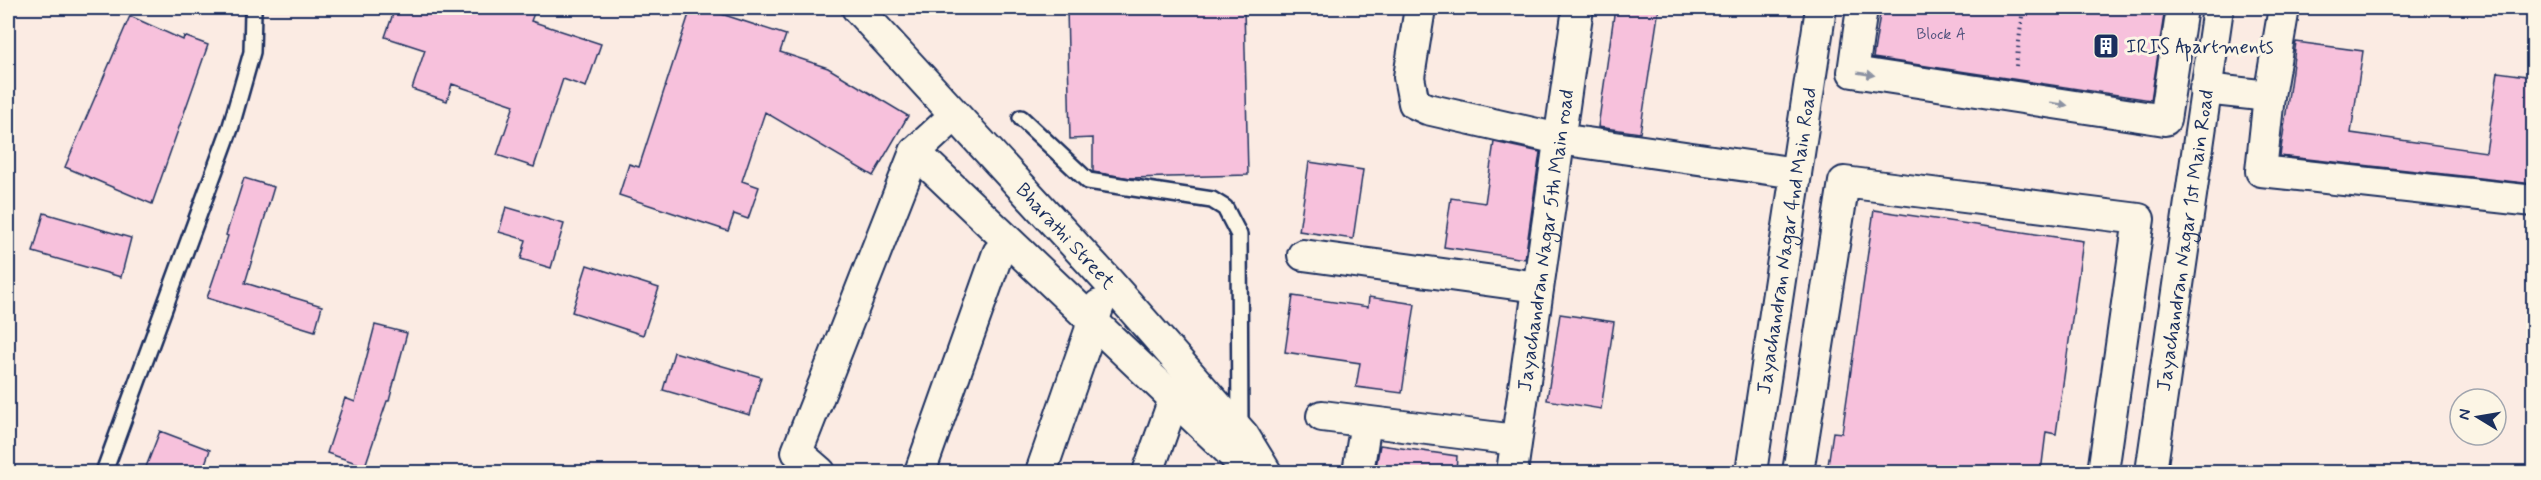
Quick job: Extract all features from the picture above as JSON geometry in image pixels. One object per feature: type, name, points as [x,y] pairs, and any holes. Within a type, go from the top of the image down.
[{"type":"street","name":"Bharathi Street","points":[[857,8],[954,116],[1107,279],[1240,432],[1266,472]]},
{"type":"street","points":[[1420,8],[1409,77],[1414,103],[1427,109],[1559,139],[1796,173]]},
{"type":"street","name":"Jayachandran Nagar 5th Main road","points":[[1512,472],[1578,8]]},
{"type":"street","name":"Jayachandran Nagar 4nd Main Road","points":[[1751,472],[1821,8]]},
{"type":"street","points":[[1862,8],[1852,72],[2165,120],[2182,8]]},
{"type":"street","name":"Jayachandran Nagar 1st Main Road","points":[[2151,472],[2218,8]]},
{"type":"street","points":[[2284,8],[2269,96],[2261,171],[2534,201]]},
{"type":"street","points":[[2205,89],[2269,96]]},
{"type":"street","points":[[820,472],[797,452],[915,152],[954,116]]},
{"type":"street","points":[[915,152],[1251,472]]},
{"type":"street","points":[[1798,472],[1844,182],[2139,219],[2103,472]]},
{"type":"street","points":[[920,472],[998,253]]},
{"type":"street","points":[[1303,255],[1538,287]]},
{"type":"street","points":[[1041,472],[1107,279]]},
{"type":"street","points":[[1148,472],[1174,399]]},
{"type":"street","points":[[1322,416],[1516,440]]},
{"type":"street","points":[[1358,472],[1366,422]]},
{"type":"street","points":[[2108,436],[2156,441]]},
{"type":"lane","points":[[104,472],[231,126],[252,52],[253,11],[251,8]]},
{"type":"lane","points":[[1021,118],[1088,181],[1212,200],[1225,208],[1239,235],[1240,432]]},
{"type":"path","points":[[2013,97],[2023,8]]},
{"type":"building","points":[[395,8],[536,8],[531,21],[601,44],[586,87],[563,79],[534,167],[497,155],[514,105],[452,84],[447,101],[412,89],[425,50],[385,37]]},
{"type":"building","points":[[691,8],[703,8],[786,35],[780,52],[828,68],[908,116],[873,176],[765,112],[742,181],[759,187],[748,219],[734,214],[728,231],[619,195],[629,164],[639,167]]},
{"type":"building","points":[[1067,8],[1244,8],[1248,175],[1130,178],[1093,172],[1093,138],[1070,139]]},
{"type":"building","points":[[1615,8],[1659,8],[1640,133],[1598,127]]},
{"type":"building","points":[[1881,8],[2165,8],[2151,100],[1873,58]]},
{"type":"building","points":[[130,16],[183,40],[184,36],[208,45],[152,204],[65,167]]},
{"type":"building","points":[[2296,42],[2363,51],[2351,133],[2486,152],[2498,72],[2534,77],[2534,184],[2280,156]]},
{"type":"building","points":[[1494,142],[1540,152],[1525,259],[1444,247],[1451,198],[1485,203]]},
{"type":"building","points":[[1309,162],[1363,170],[1353,239],[1299,231]]},
{"type":"building","points":[[244,178],[274,187],[245,283],[322,306],[315,331],[207,298]]},
{"type":"building","points":[[506,207],[564,224],[551,268],[521,259],[526,240],[499,232]]},
{"type":"building","points":[[1874,210],[2083,241],[2056,434],[2046,432],[2041,472],[1827,472],[1833,432],[1842,433]]},
{"type":"building","points":[[44,213],[131,238],[121,277],[33,252]]},
{"type":"building","points":[[587,265],[659,288],[643,335],[572,312]]},
{"type":"building","points":[[1293,296],[1368,307],[1369,297],[1415,304],[1402,393],[1356,387],[1360,363],[1285,352]]},
{"type":"building","points":[[1560,314],[1614,322],[1601,409],[1547,400]]},
{"type":"building","points":[[375,325],[407,333],[389,401],[387,401],[365,466],[327,453],[345,398],[355,402]]},
{"type":"building","points":[[674,352],[761,377],[750,415],[663,390]]},
{"type":"building","points":[[160,431],[210,450],[202,472],[144,472]]},
{"type":"building","points":[[1380,445],[1457,456],[1456,472],[1375,472]]},
{"type":"place","name":"IRIS Apartments","points":[[2106,46]]}]
